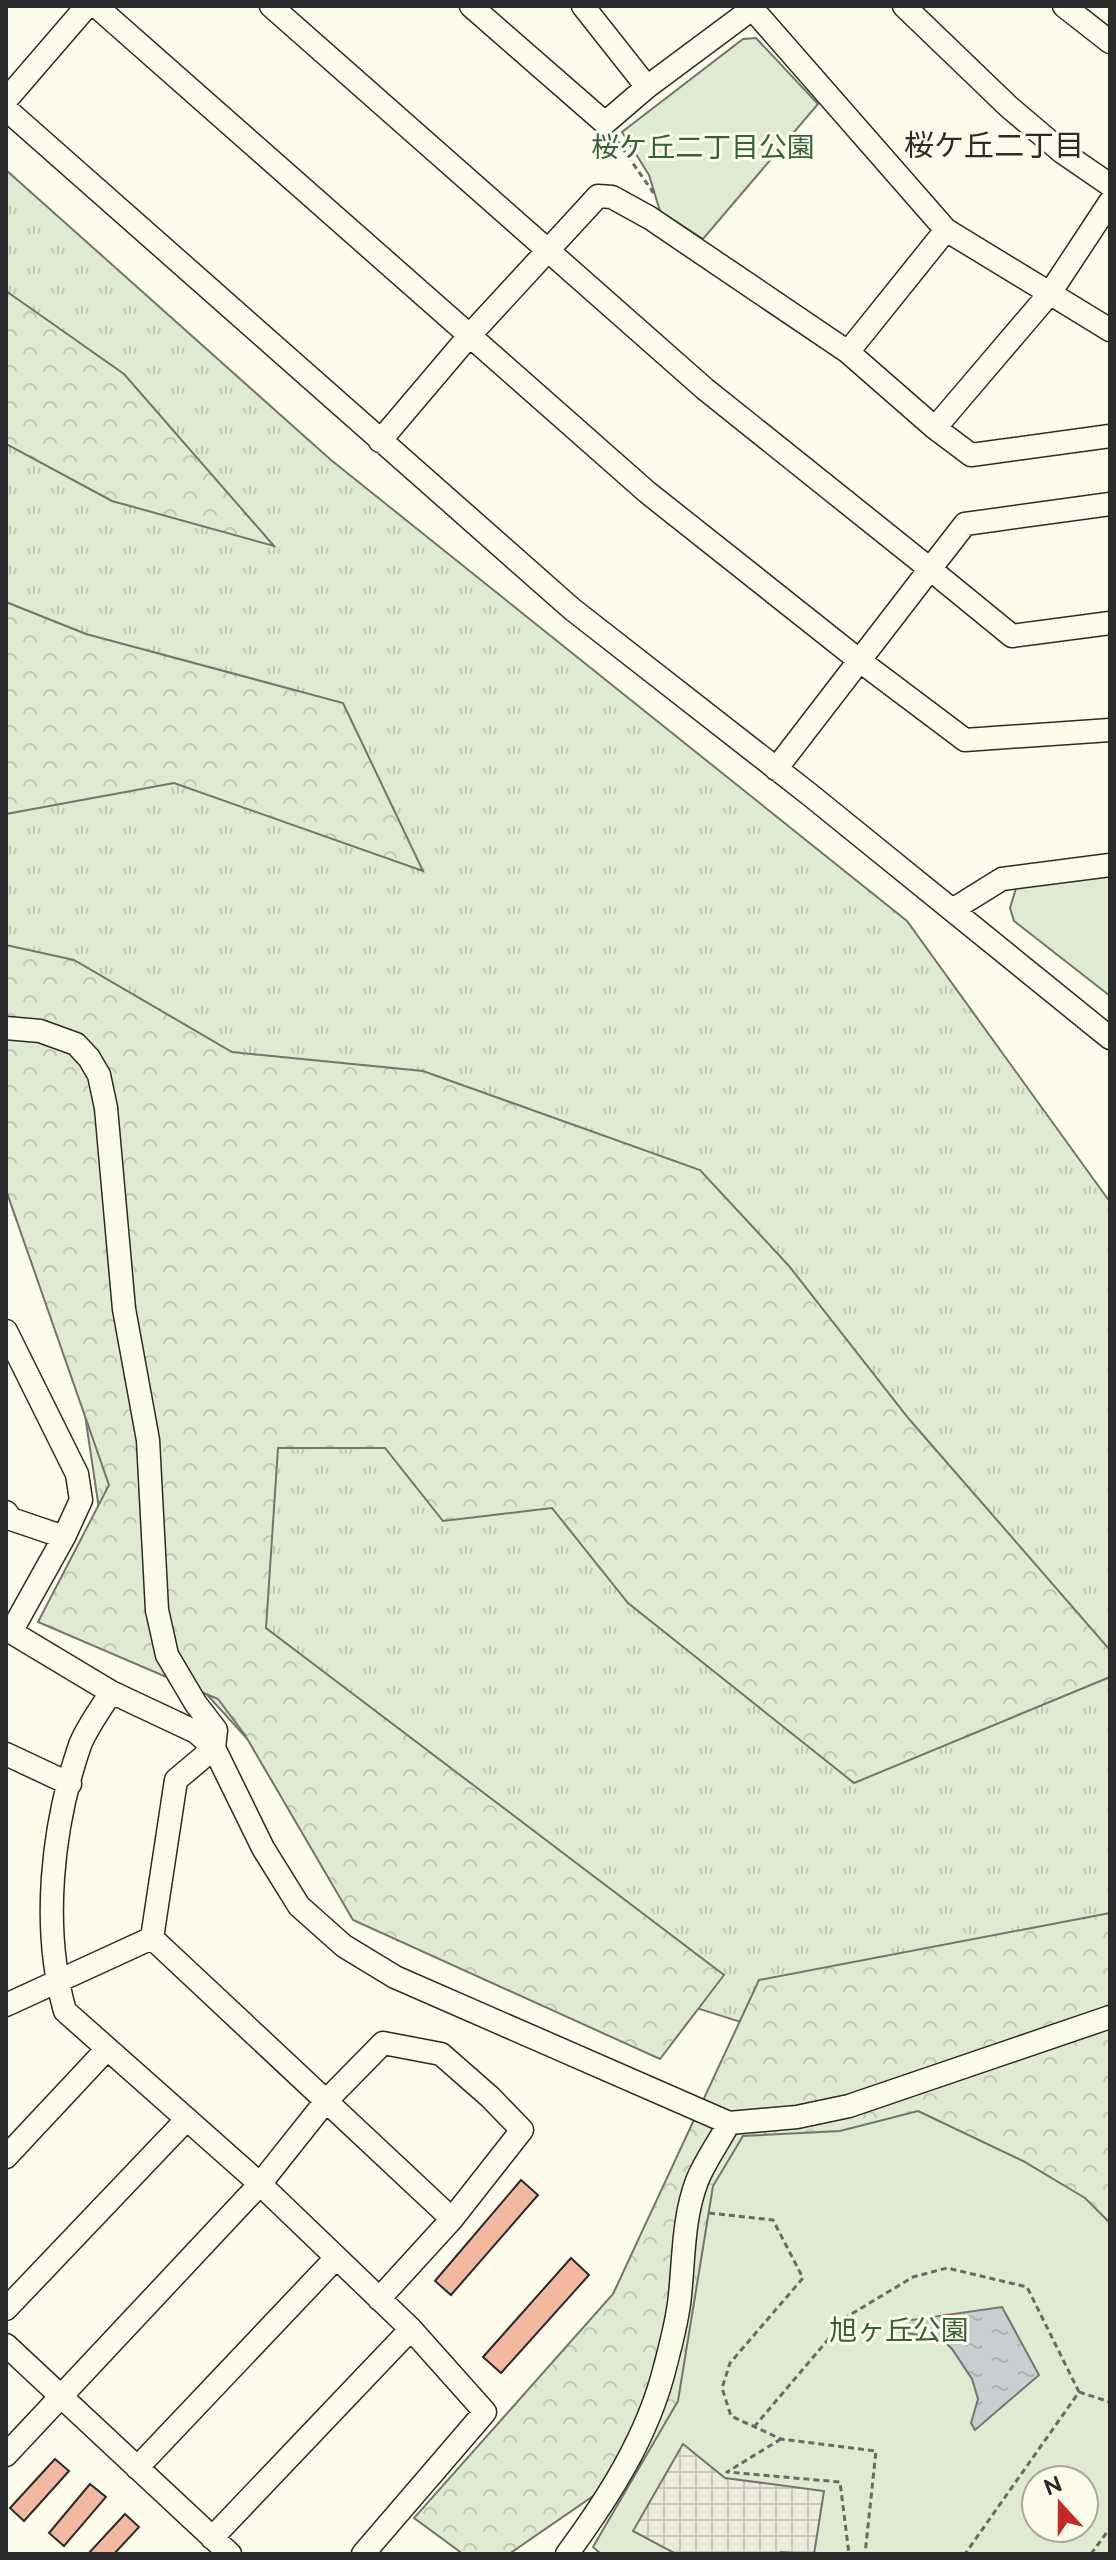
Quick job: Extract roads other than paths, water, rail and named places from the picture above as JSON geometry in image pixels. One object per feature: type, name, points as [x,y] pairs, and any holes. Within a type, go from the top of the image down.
[{"type":"street","points":[[6,100],[87,6]]},
{"type":"street","points":[[96,6],[647,492],[965,740],[1110,730]]},
{"type":"street","points":[[271,6],[705,389],[1012,636],[1110,623]]},
{"type":"street","points":[[471,6],[605,123],[752,7],[946,230],[1110,330]]},
{"type":"street","points":[[583,6],[647,87]]},
{"type":"street","points":[[904,6],[1009,107],[1062,152],[1110,185]]},
{"type":"street","points":[[1064,6],[1110,42]]},
{"type":"street","points":[[6,109],[572,609],[1110,1038]]},
{"type":"street","points":[[380,441],[469,336],[598,196],[612,197],[650,218],[848,352],[935,428],[971,455],[1110,436]]},
{"type":"street","points":[[935,428],[1050,293],[1110,202]]},
{"type":"street","points":[[848,352],[946,230]]},
{"type":"street","points":[[776,769],[965,524],[1110,504]]},
{"type":"street","points":[[952,910],[1002,879],[1110,865]]},
{"type":"street","points":[[6,1028],[40,1031],[76,1044],[99,1075],[106,1108],[124,1309],[148,1440],[157,1610],[167,1655],[196,1704],[216,1730],[214,1748],[176,1780],[152,1938]]},
{"type":"street","points":[[6,1331],[77,1474],[81,1500],[64,1537],[8,1630],[111,1692],[196,1732],[214,1748],[263,1848],[299,1906],[344,1946],[395,1977],[729,2123],[797,2117],[849,2106],[1110,2017]]},
{"type":"street","points":[[6,1512],[11,1519],[64,1537]]},
{"type":"street","points":[[111,1692],[81,1743],[61,1821],[50,1899],[57,1983],[65,2011],[260,2184],[411,2329],[485,2412],[363,2554]]},
{"type":"street","points":[[6,1754],[70,1784]]},
{"type":"street","points":[[6,2005],[152,1938]]},
{"type":"street","points":[[152,1938],[452,2219]]},
{"type":"street","points":[[6,2455],[260,2184],[326,2101],[383,2043],[441,2054],[522,2130],[452,2219],[379,2299]]},
{"type":"street","points":[[6,2157],[107,2049]]},
{"type":"street","points":[[6,2309],[187,2119]]},
{"type":"street","points":[[567,2554],[619,2475],[647,2421],[664,2370],[680,2299],[685,2225],[697,2180],[729,2123]]},
{"type":"street","points":[[137,2468],[336,2258]]},
{"type":"street","points":[[212,2538],[411,2329]]},
{"type":"street","points":[[6,2346],[230,2554]]},
{"type":"water","points":[[1002,2307],[1039,2375],[975,2430],[971,2423],[978,2399],[972,2379],[952,2349],[942,2339],[900,2332],[897,2322]]},
{"type":"district","name":"桜ケ丘二丁目","points":[[994,145]]},
{"type":"park label","name":"桜ケ丘二丁目公園","points":[[703,147]]},
{"type":"park label","name":"旭ヶ丘公園","points":[[899,2330]]}]
